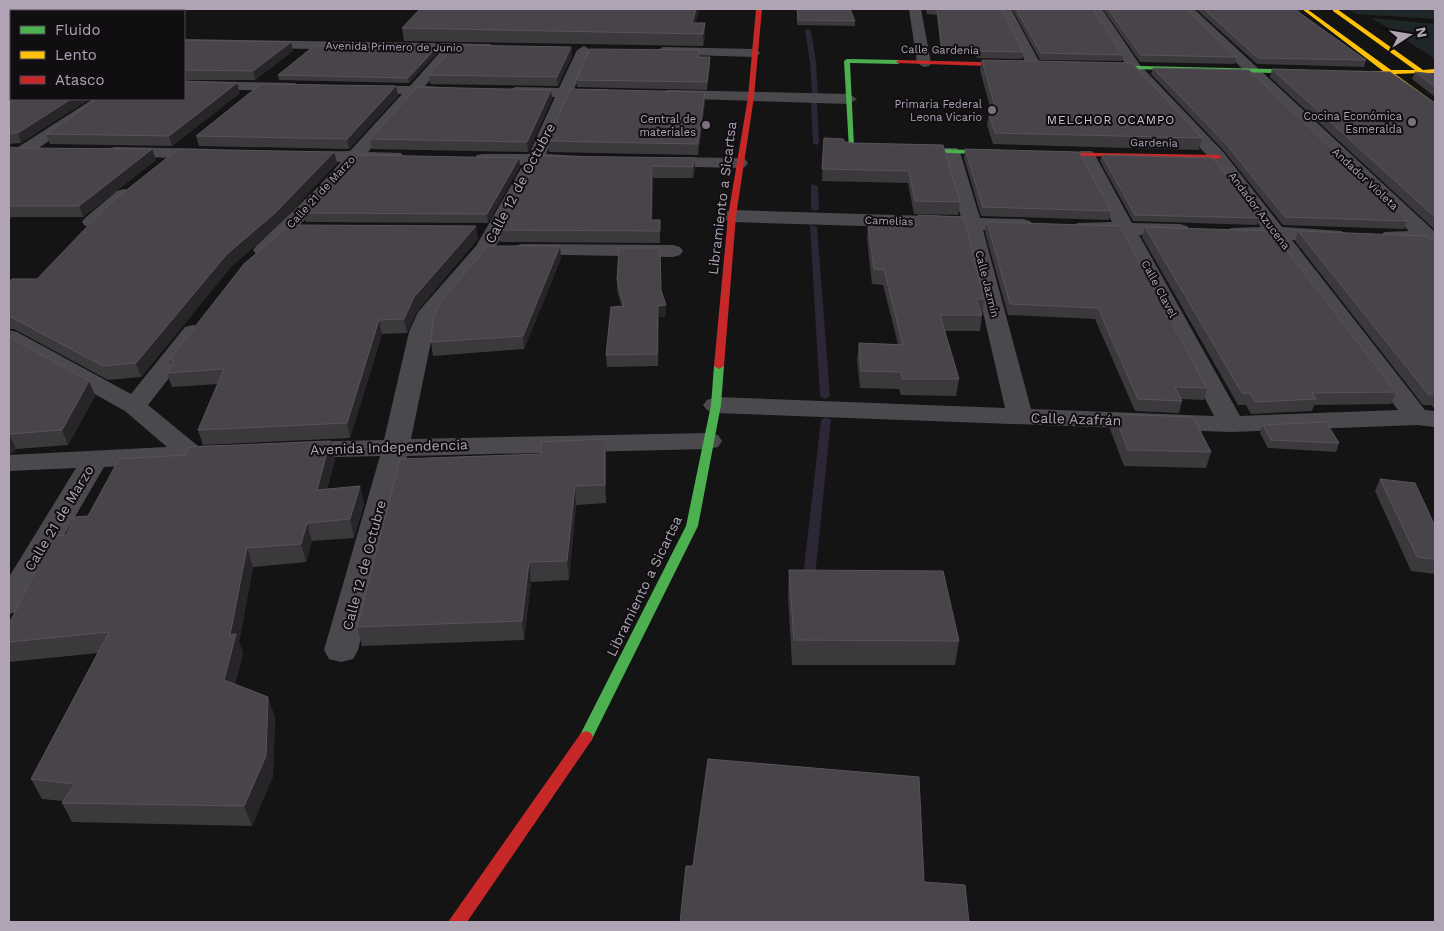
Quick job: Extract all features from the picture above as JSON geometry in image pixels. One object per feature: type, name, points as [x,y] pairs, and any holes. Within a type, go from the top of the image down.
[{"type":"street","name":"Libramiento a Sicartsa","points":[[457,922],[582,745],[692,526],[716,405],[732,216],[751,96],[759,9]]},
{"type":"street","points":[[916,9],[924,62]]},
{"type":"street","points":[[1005,9],[1039,65]]},
{"type":"street","name":"Andador Azucena","points":[[1096,9],[1135,68],[1218,157],[1276,234],[1426,418]]},
{"type":"street","name":"Andador Violeta","points":[[1187,9],[1432,240]]},
{"type":"street","points":[[1304,9],[1388,74],[1435,106]]},
{"type":"street","points":[[1334,9],[1435,81]]},
{"type":"street","name":"Avenida Primero de Junio","points":[[185,44],[508,48]]},
{"type":"street","points":[[237,104],[311,45]]},
{"type":"street","name":"Calle 21 de Marzo","points":[[252,260],[286,230],[354,157],[450,48]]},
{"type":"street","name":"Calle 12 de Octubre","points":[[341,650],[396,446],[421,332],[429,312],[485,237],[535,159],[567,93],[581,50]]},
{"type":"street","points":[[644,51],[754,53]]},
{"type":"street","name":"Calle Gardenia","points":[[849,99],[847,60],[1039,65]]},
{"type":"street","points":[[1089,66],[1320,72]]},
{"type":"street","points":[[1339,72],[1388,74],[1435,71]]},
{"type":"street","points":[[185,85],[307,88]]},
{"type":"street","points":[[345,88],[470,91]]},
{"type":"street","points":[[499,92],[625,94]]},
{"type":"street","points":[[654,94],[849,99],[851,148],[1008,153]]},
{"type":"street","points":[[9,160],[28,150],[102,100]]},
{"type":"street","points":[[154,172],[200,135]]},
{"type":"street","points":[[9,150],[57,151]]},
{"type":"street","points":[[97,152],[226,154]]},
{"type":"street","name":"Calle Jazmín","points":[[951,152],[972,223],[1020,416]]},
{"type":"street","name":"Gardenia","points":[[1028,154],[1218,157]]},
{"type":"street","points":[[285,155],[412,158]]},
{"type":"street","name":"Calle Clavel","points":[[1086,155],[1230,424]]},
{"type":"street","points":[[469,158],[594,160]]},
{"type":"street","points":[[642,161],[739,163]]},
{"type":"street","points":[[92,222],[138,184]]},
{"type":"street","name":"Camelias","points":[[732,216],[1040,225]]},
{"type":"street","points":[[1069,226],[1196,230]]},
{"type":"street","points":[[286,230],[314,230]]},
{"type":"street","points":[[1216,231],[1432,240]]},
{"type":"street","points":[[485,237],[673,251]]},
{"type":"street","points":[[134,406],[204,317]]},
{"type":"street","points":[[9,337],[134,406],[191,454]]},
{"type":"street","name":"Calle Azafrán","points":[[716,405],[1230,424],[1426,418]]},
{"type":"street","name":"Avenida Independencia","points":[[9,464],[191,454],[396,446],[709,441]]},
{"type":"street","name":"Calle 21 de Marzo","points":[[9,603],[95,459]]},
{"type":"shaded area","points":[[1347,9],[1435,9],[1435,19],[1356,14]]},
{"type":"shaded area","points":[[1372,18],[1435,24],[1435,59]]},
{"type":"building","points":[[9,9],[138,9],[10,10],[10,60]]},
{"type":"building","points":[[420,9],[696,9],[692,23],[705,23],[703,34],[402,28]]},
{"type":"building","points":[[797,9],[850,9],[855,21],[798,20]]},
{"type":"building","points":[[937,9],[1001,9],[1023,52],[978,51],[977,48],[942,47]]},
{"type":"building","points":[[1016,9],[1093,9],[1123,55],[1041,53]]},
{"type":"building","points":[[1108,9],[1186,9],[1236,57],[1141,55]]},
{"type":"building","points":[[1204,9],[1294,9],[1366,60],[1258,58]]},
{"type":"building","points":[[185,40],[291,42],[253,71],[185,70]]},
{"type":"building","points":[[455,45],[571,47],[557,77],[429,75]]},
{"type":"building","points":[[314,46],[435,49],[408,78],[278,75]]},
{"type":"building","points":[[590,49],[700,50],[698,57],[710,57],[707,82],[576,80]]},
{"type":"building","points":[[9,60],[10,100],[69,100],[18,133],[9,133]]},
{"type":"building","points":[[982,60],[1132,63],[1202,138],[995,133],[989,114],[997,114]]},
{"type":"building","points":[[1153,68],[1249,70],[1407,221],[1285,217],[1227,145]]},
{"type":"building","points":[[1272,69],[1390,72],[1435,103],[1435,217]]},
{"type":"building","points":[[1415,72],[1435,73],[1435,87]]},
{"type":"building","points":[[185,81],[237,83],[169,136],[46,134],[96,100],[185,100]]},
{"type":"building","points":[[261,84],[396,86],[347,139],[196,136]]},
{"type":"building","points":[[417,87],[551,90],[527,142],[370,139]]},
{"type":"building","points":[[570,89],[705,92],[698,144],[548,141]]},
{"type":"building","points":[[824,138],[843,139],[845,142],[852,143],[943,145],[960,202],[915,201],[909,171],[822,169]]},
{"type":"building","points":[[9,147],[152,149],[79,206],[9,206]]},
{"type":"building","points":[[178,149],[334,152],[275,213],[227,254],[136,363],[103,366],[9,316],[9,282],[12,279],[37,279],[108,205]]},
{"type":"building","points":[[965,149],[1079,152],[1111,211],[983,207]]},
{"type":"building","points":[[359,155],[519,158],[487,214],[304,213]]},
{"type":"building","points":[[1102,155],[1213,158],[1259,218],[1135,215]]},
{"type":"building","points":[[541,156],[695,158],[693,167],[652,166],[651,220],[660,220],[660,231],[499,230]]},
{"type":"building","points":[[918,215],[964,217],[984,299],[976,299],[982,315],[940,315],[959,379],[902,379],[901,372],[861,371],[859,343],[903,345],[884,270],[874,269],[868,223],[919,225]]},
{"type":"building","points":[[987,222],[1120,226],[1207,388],[1175,387],[1182,401],[1138,399],[1098,308],[1010,304]]},
{"type":"building","points":[[289,225],[476,226],[414,297],[404,319],[379,320],[347,423],[198,430],[224,369],[167,373],[174,360],[169,360],[244,264]]},
{"type":"building","points":[[1145,227],[1272,231],[1396,392],[1312,393],[1316,399],[1255,402],[1250,393],[1242,393]]},
{"type":"building","points":[[1298,231],[1425,236],[1435,241],[1435,394],[1428,394]]},
{"type":"building","points":[[488,246],[560,246],[523,336],[431,342],[433,319],[440,302]]},
{"type":"building","points":[[619,248],[660,248],[661,290],[666,305],[658,306],[657,354],[606,355],[611,307],[624,306],[617,280]]},
{"type":"building","points":[[9,337],[89,381],[62,430],[9,434]]},
{"type":"building","points":[[1114,414],[1193,417],[1211,452],[1128,450]]},
{"type":"building","points":[[1326,422],[1339,443],[1271,440],[1263,425]]},
{"type":"building","points":[[605,439],[605,485],[575,486],[567,561],[529,562],[522,621],[357,627],[400,459],[541,454],[541,442]]},
{"type":"building","points":[[330,441],[317,490],[360,486],[350,519],[307,523],[301,544],[247,548],[230,635],[236,634],[224,680],[268,697],[266,756],[244,806],[62,803],[75,784],[31,779],[109,632],[9,642],[9,624],[53,536],[66,535],[75,517],[88,516],[119,459],[186,455],[189,447]]},
{"type":"building","points":[[1380,479],[1415,483],[1435,526],[1435,559],[1417,557]]},
{"type":"building","points":[[789,570],[943,571],[959,641],[794,640]]},
{"type":"building","points":[[708,759],[919,777],[924,882],[965,885],[969,922],[680,922],[686,866],[693,866]]},
{"type":"waterway","points":[[808,31],[815,93]]},
{"type":"waterway","points":[[814,103],[816,143]]},
{"type":"waterway","points":[[814,186],[815,209]]},
{"type":"waterway","points":[[813,227],[825,396]]},
{"type":"waterway","points":[[808,586],[826,420]]},
{"type":"traffic: fast","points":[[898,62],[847,61],[851,148],[1000,153]]},
{"type":"traffic: fast","points":[[1099,67],[1309,72]]},
{"type":"traffic: fast","points":[[586,737],[692,526],[716,405],[719,366]]},
{"type":"traffic: slow","points":[[1304,9],[1435,106]]},
{"type":"traffic: slow","points":[[1335,10],[1428,76]]},
{"type":"traffic: slow","points":[[1354,73],[1435,71]]},
{"type":"traffic: jam","points":[[719,366],[732,216],[751,97],[759,9]]},
{"type":"traffic: jam","points":[[898,62],[1019,65]]},
{"type":"traffic: jam","points":[[1043,154],[1218,157]]},
{"type":"traffic: jam","points":[[457,922],[586,737]]},
{"type":"place","name":"Primaria Federal Leona Vicario","points":[[992,110]]},
{"type":"place","name":"Cocina Económica Esmeralda","points":[[1412,122]]},
{"type":"place","name":"Central de materiales","points":[[706,125]]},
{"type":"district","name":"MELCHOR OCAMPO","points":[[1111,120]]}]
